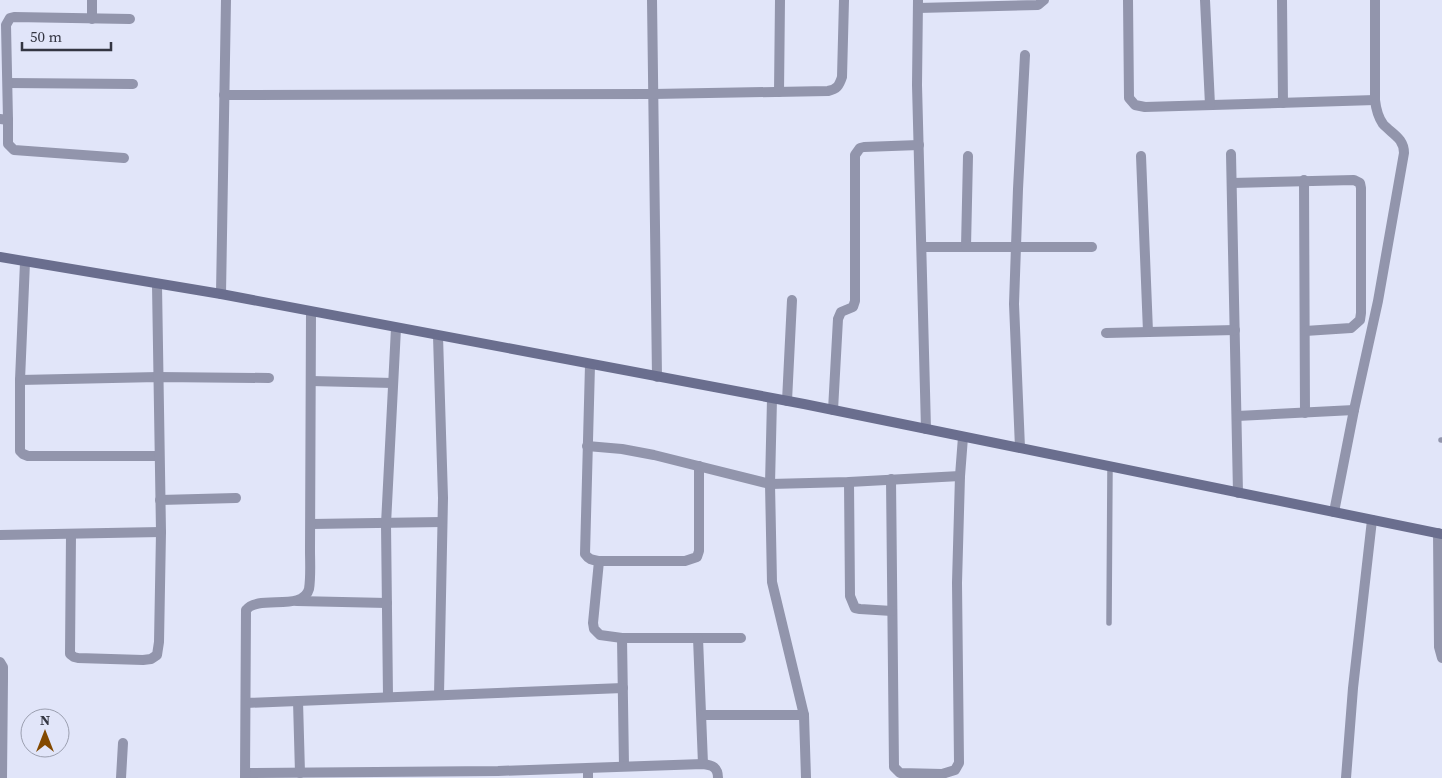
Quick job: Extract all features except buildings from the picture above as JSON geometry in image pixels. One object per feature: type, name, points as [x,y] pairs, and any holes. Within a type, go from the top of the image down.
[{"type":"street","points":[[92,0],[92,19]]},
{"type":"street","points":[[221,294],[226,0]]},
{"type":"street","points":[[652,0],[657,378]]},
{"type":"street","points":[[779,92],[780,0]]},
{"type":"street","points":[[224,95],[653,94],[828,91],[835,89],[840,84],[842,77],[844,0]]},
{"type":"street","points":[[926,429],[919,145],[918,4],[1003,3],[1038,5],[1044,0]]},
{"type":"street","points":[[1128,0],[1130,98],[1132,103],[1145,107],[1375,100]]},
{"type":"street","points":[[1205,0],[1210,105]]},
{"type":"street","points":[[1282,0],[1284,103]]},
{"type":"street","points":[[1334,512],[1378,301],[1404,153],[1404,145],[1401,140],[1382,122],[1377,114],[1375,100],[1375,0]]},
{"type":"street","points":[[124,158],[14,150],[8,144],[4,120],[8,84],[3,51],[6,25],[10,18],[130,19]]},
{"type":"street","points":[[1020,448],[1014,304],[1025,55]]},
{"type":"street","points":[[8,84],[133,84]]},
{"type":"street","points":[[833,410],[838,319],[841,312],[853,306],[855,301],[855,155],[857,151],[864,147],[919,145]]},
{"type":"street","points":[[1231,154],[1238,492]]},
{"type":"street","points":[[966,247],[968,156]]},
{"type":"street","points":[[1141,156],[1148,332]]},
{"type":"street","points":[[1304,180],[1305,413]]},
{"type":"street","points":[[1232,183],[1304,180],[1354,180],[1360,183],[1360,320],[1351,328],[1305,330]]},
{"type":"street","points":[[922,247],[1092,247]]},
{"type":"street","points":[[0,257],[157,285],[221,294],[833,410],[1440,534],[1441,627],[1439,647],[1442,658]]},
{"type":"street","points":[[25,262],[20,380],[20,451],[28,456],[158,456]]},
{"type":"street","points":[[71,534],[70,654],[78,658],[143,660],[151,659],[157,655],[160,500],[157,285]]},
{"type":"street","points":[[787,402],[792,300]]},
{"type":"street","points":[[296,601],[302,598],[309,589],[311,524],[311,312]]},
{"type":"street","points":[[388,698],[386,524],[396,328]]},
{"type":"street","points":[[1106,333],[1235,330]]},
{"type":"street","points":[[438,336],[442,522],[439,695]]},
{"type":"street","points":[[590,365],[585,554],[590,560],[685,562],[697,557],[699,551],[699,466]]},
{"type":"street","points":[[20,380],[158,377],[269,378]]},
{"type":"street","points":[[311,381],[393,383]]},
{"type":"street","points":[[772,399],[770,484],[772,582],[804,715],[806,778]]},
{"type":"street","points":[[1237,416],[1354,410]]},
{"type":"street","points":[[891,479],[894,767],[900,772],[942,774],[951,772],[957,768],[959,763],[957,583],[963,437]]},
{"type":"street","points":[[587,446],[638,452],[770,484],[960,476]]},
{"type":"street","points":[[849,482],[850,596],[855,608],[892,611]]},
{"type":"street","points":[[160,500],[236,498]]},
{"type":"street","points":[[1346,778],[1353,688],[1372,520]]},
{"type":"street","points":[[311,524],[442,522]]},
{"type":"street","points":[[0,536],[160,532]]},
{"type":"street","points":[[599,561],[593,623],[594,630],[600,635],[622,638],[741,638]]},
{"type":"street","points":[[386,603],[296,601],[252,605],[246,610],[245,776],[300,772],[416,775],[588,773],[624,766],[703,764],[715,768],[718,772],[718,778]]},
{"type":"street","points":[[622,638],[624,766]]},
{"type":"street","points":[[698,638],[703,764]]},
{"type":"street","points":[[0,662],[3,667],[2,778]]},
{"type":"street","points":[[246,703],[622,688]]},
{"type":"street","points":[[298,701],[300,772]]},
{"type":"street","points":[[702,715],[804,715]]},
{"type":"street","points":[[121,778],[123,743]]},
{"type":"lane","points":[[1109,623],[1110,467]]}]
